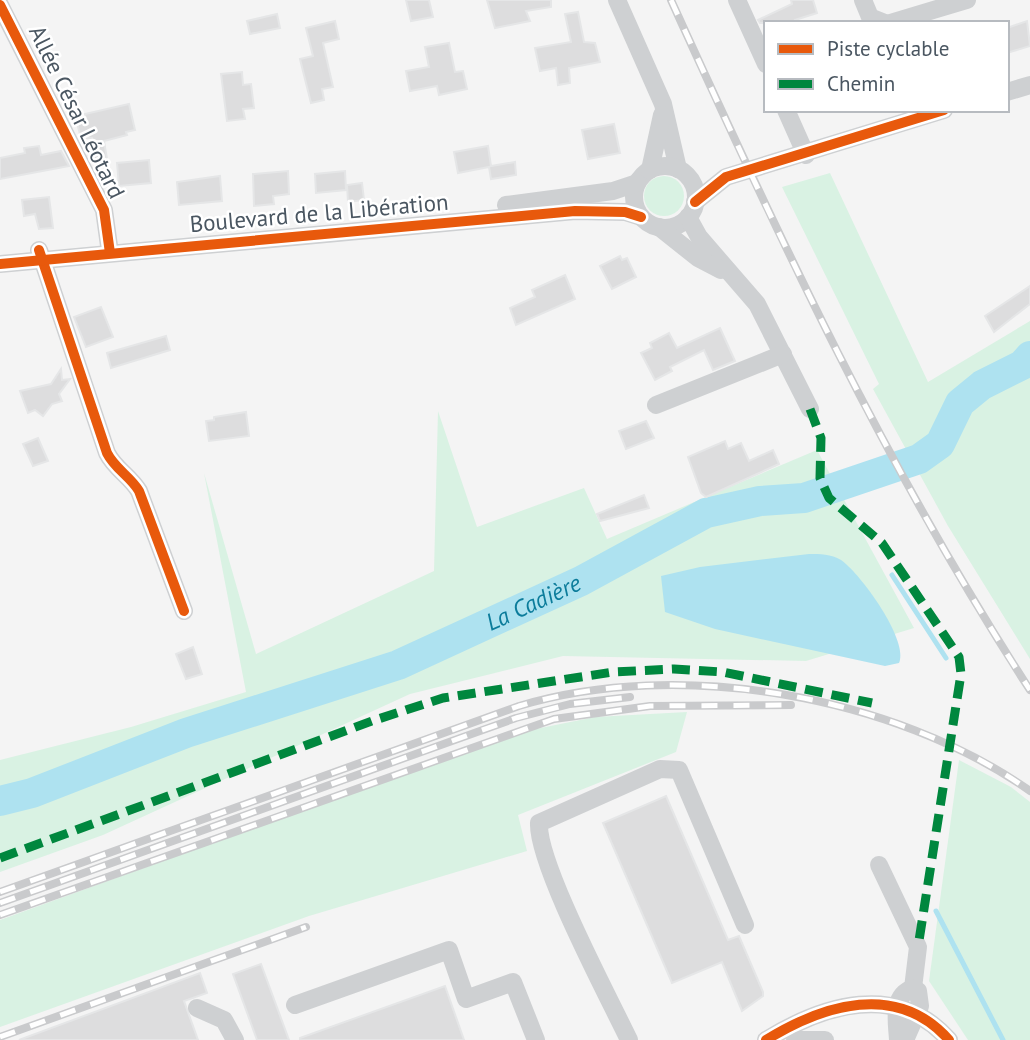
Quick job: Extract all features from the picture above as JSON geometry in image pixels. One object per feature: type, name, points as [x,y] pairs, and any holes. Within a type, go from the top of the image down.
[{"type":"street","points":[[617,0],[663,104],[681,171],[694,186],[692,209],[699,237],[757,304],[810,409]]},
{"type":"street","points":[[737,0],[764,60]]},
{"type":"street","points":[[863,0],[870,17],[881,21]]},
{"type":"street","points":[[921,19],[967,0]]},
{"type":"street","name":"Allée César Léotard","points":[[0,5],[104,209],[109,247]]},
{"type":"street","points":[[1009,91],[1030,85]]},
{"type":"street","points":[[650,170],[663,104]]},
{"type":"street","points":[[787,112],[806,155]]},
{"type":"street","points":[[730,275],[698,257],[659,227],[641,217],[634,201],[637,183],[650,170],[664,166],[726,177],[806,155],[938,112]]},
{"type":"street","points":[[659,227],[670,228],[726,177]]},
{"type":"street","name":"Boulevard de la Libération","points":[[0,264],[41,255],[109,247],[573,198],[637,183]]},
{"type":"street","name":"Boulevard de la Libération","points":[[109,247],[575,211],[625,212],[641,217]]},
{"type":"street","name":"Boulevard de la Libération","points":[[0,253],[41,255]]},
{"type":"street","points":[[41,255],[107,453],[113,464],[132,480],[139,491],[184,611]]},
{"type":"street","points":[[656,405],[783,354]]},
{"type":"street","points":[[629,1040],[550,868],[538,838],[540,823],[660,769],[680,770],[745,925]]},
{"type":"street","points":[[879,865],[918,947],[913,988],[920,998],[918,1014],[905,1040]]},
{"type":"street","points":[[295,1005],[449,950],[466,999],[513,982],[536,1040]]},
{"type":"street","points":[[898,1040],[896,1006],[906,990],[913,988]]},
{"type":"street","points":[[766,1040],[798,1020],[834,1008],[896,1006],[918,1014],[948,1040]]},
{"type":"street","points":[[197,1008],[224,1020],[235,1040]]},
{"type":"street","points":[[795,1040],[825,1040]]},
{"type":"green space","points":[[830,173],[928,382],[1030,321],[1030,659],[948,526],[873,389],[879,384],[782,187]]},
{"type":"green space","points":[[664,176],[672,177],[678,182],[683,188],[683,204],[678,210],[672,215],[664,216],[656,215],[650,210],[645,204],[644,196],[645,188],[650,182],[656,177]]},
{"type":"green space","points":[[438,411],[477,527],[584,488],[607,539],[817,450],[914,628],[806,661],[563,656],[410,694],[103,835],[0,872],[0,760],[131,727],[246,692],[204,473],[256,654],[434,571]]},
{"type":"green space","points":[[687,712],[676,752],[518,815],[527,851],[309,916],[0,1027],[0,920],[516,733],[595,717]]},
{"type":"green space","points":[[959,760],[1011,787],[1030,802],[1030,1040],[968,1040],[929,981]]},
{"type":"water","points":[[809,554],[837,558],[859,578],[890,624],[897,639],[899,663],[885,666],[715,629],[665,612],[661,576],[700,567]]},
{"type":"building","points":[[406,0],[429,0],[433,17],[411,21]]},
{"type":"building","points":[[487,0],[551,0],[551,7],[526,11],[530,21],[495,28]]},
{"type":"building","points":[[791,0],[813,0],[817,13],[795,21],[760,23],[758,20],[792,4]]},
{"type":"building","points":[[578,12],[584,42],[595,43],[600,62],[569,68],[570,83],[558,85],[556,68],[540,71],[535,48],[571,42],[565,14]]},
{"type":"building","points":[[277,14],[280,28],[250,34],[247,21]]},
{"type":"building","points":[[335,21],[339,39],[323,43],[333,87],[322,89],[324,100],[311,103],[300,59],[313,56],[306,28]]},
{"type":"building","points":[[1027,21],[1030,46],[1009,52],[1009,27]]},
{"type":"building","points":[[449,43],[455,72],[463,71],[467,89],[439,95],[437,86],[410,91],[406,71],[429,67],[425,47]]},
{"type":"building","points":[[242,72],[243,85],[251,84],[254,108],[243,109],[245,119],[227,121],[221,74]]},
{"type":"building","points":[[129,104],[135,130],[104,141],[107,159],[94,160],[92,138],[81,138],[77,123],[86,121],[85,114]]},
{"type":"building","points":[[614,124],[620,153],[588,159],[582,130]]},
{"type":"building","points":[[39,146],[41,155],[61,151],[69,166],[0,179],[0,158],[25,153],[24,148]]},
{"type":"building","points":[[488,146],[491,166],[515,162],[516,175],[491,179],[489,167],[458,173],[454,152]]},
{"type":"building","points":[[149,160],[151,183],[119,186],[117,163]]},
{"type":"building","points":[[288,171],[289,194],[273,196],[274,204],[254,206],[253,174]]},
{"type":"building","points":[[345,171],[346,190],[316,193],[315,174]]},
{"type":"building","points":[[220,176],[222,201],[179,205],[177,182]]},
{"type":"building","points":[[362,183],[364,200],[348,202],[347,185]]},
{"type":"building","points":[[49,197],[53,228],[39,229],[35,214],[24,216],[22,200]]},
{"type":"building","points":[[620,256],[622,260],[627,258],[636,277],[612,289],[600,266]]},
{"type":"building","points":[[565,275],[575,299],[516,325],[510,308],[535,297],[532,290]]},
{"type":"building","points":[[1030,286],[1030,304],[994,332],[985,316]]},
{"type":"building","points":[[101,307],[113,337],[86,347],[74,317]]},
{"type":"building","points":[[720,328],[735,361],[713,370],[704,350],[670,367],[672,371],[655,380],[641,353],[652,348],[650,343],[669,333],[677,348]]},
{"type":"building","points":[[166,336],[170,350],[111,368],[107,353]]},
{"type":"building","points":[[61,369],[62,380],[70,379],[59,394],[62,401],[52,404],[43,416],[35,410],[28,413],[20,391],[51,384]]},
{"type":"building","points":[[246,412],[249,436],[209,441],[206,421],[214,420],[214,417]]},
{"type":"building","points":[[646,421],[654,438],[626,449],[619,431]]},
{"type":"building","points":[[38,438],[48,461],[33,466],[23,444]]},
{"type":"building","points":[[725,441],[728,449],[741,443],[749,461],[773,450],[779,464],[706,497],[701,493],[688,457]]},
{"type":"building","points":[[644,495],[649,508],[600,521],[597,514]]},
{"type":"building","points":[[193,647],[202,674],[186,679],[176,654]]},
{"type":"building","points":[[666,796],[728,940],[739,936],[763,992],[763,996],[742,1011],[722,962],[672,983],[603,823]]},
{"type":"building","points":[[261,964],[289,1040],[257,1040],[233,974]]},
{"type":"building","points":[[200,973],[207,993],[184,1001],[198,1040],[19,1040]]},
{"type":"building","points":[[445,986],[464,1040],[300,1040],[300,1038]]},
{"type":"waterway","name":"La Cadière","points":[[0,801],[32,793],[186,733],[398,665],[581,581],[706,513],[760,501],[804,498],[919,459],[940,444],[960,403],[982,385],[1022,365],[1030,356]]},
{"type":"waterway","points":[[892,575],[946,658]]},
{"type":"waterway","points":[[936,911],[1003,1040]]},
{"type":"railway","points":[[671,0],[837,352],[928,522],[1030,690]]},
{"type":"railway","points":[[0,892],[519,706],[581,692],[647,686],[715,686],[783,694],[851,709],[915,730],[976,758],[1030,791]]},
{"type":"railway","points":[[0,903],[516,718],[570,704],[630,697]]},
{"type":"railway","points":[[0,915],[554,719],[650,706],[791,705]]},
{"type":"railway","points":[[0,1037],[306,927]]},
{"type":"marked path","points":[[810,409],[821,438],[820,478],[829,498],[882,543],[959,657],[961,674],[918,947]]},
{"type":"marked path","points":[[0,858],[372,721],[443,698],[613,672],[674,669],[723,672],[872,703]]},
{"type":"cycle path","points":[[0,5],[104,210],[110,253]]},
{"type":"cycle path","points":[[695,202],[726,177],[937,112]]},
{"type":"cycle path","points":[[0,264],[575,211],[625,212],[641,217]]},
{"type":"cycle path","points":[[39,250],[107,453],[139,491],[184,611]]},
{"type":"cycle path","points":[[766,1040],[811,1017],[859,1005],[883,1005],[906,1010],[929,1022],[949,1040]]}]
